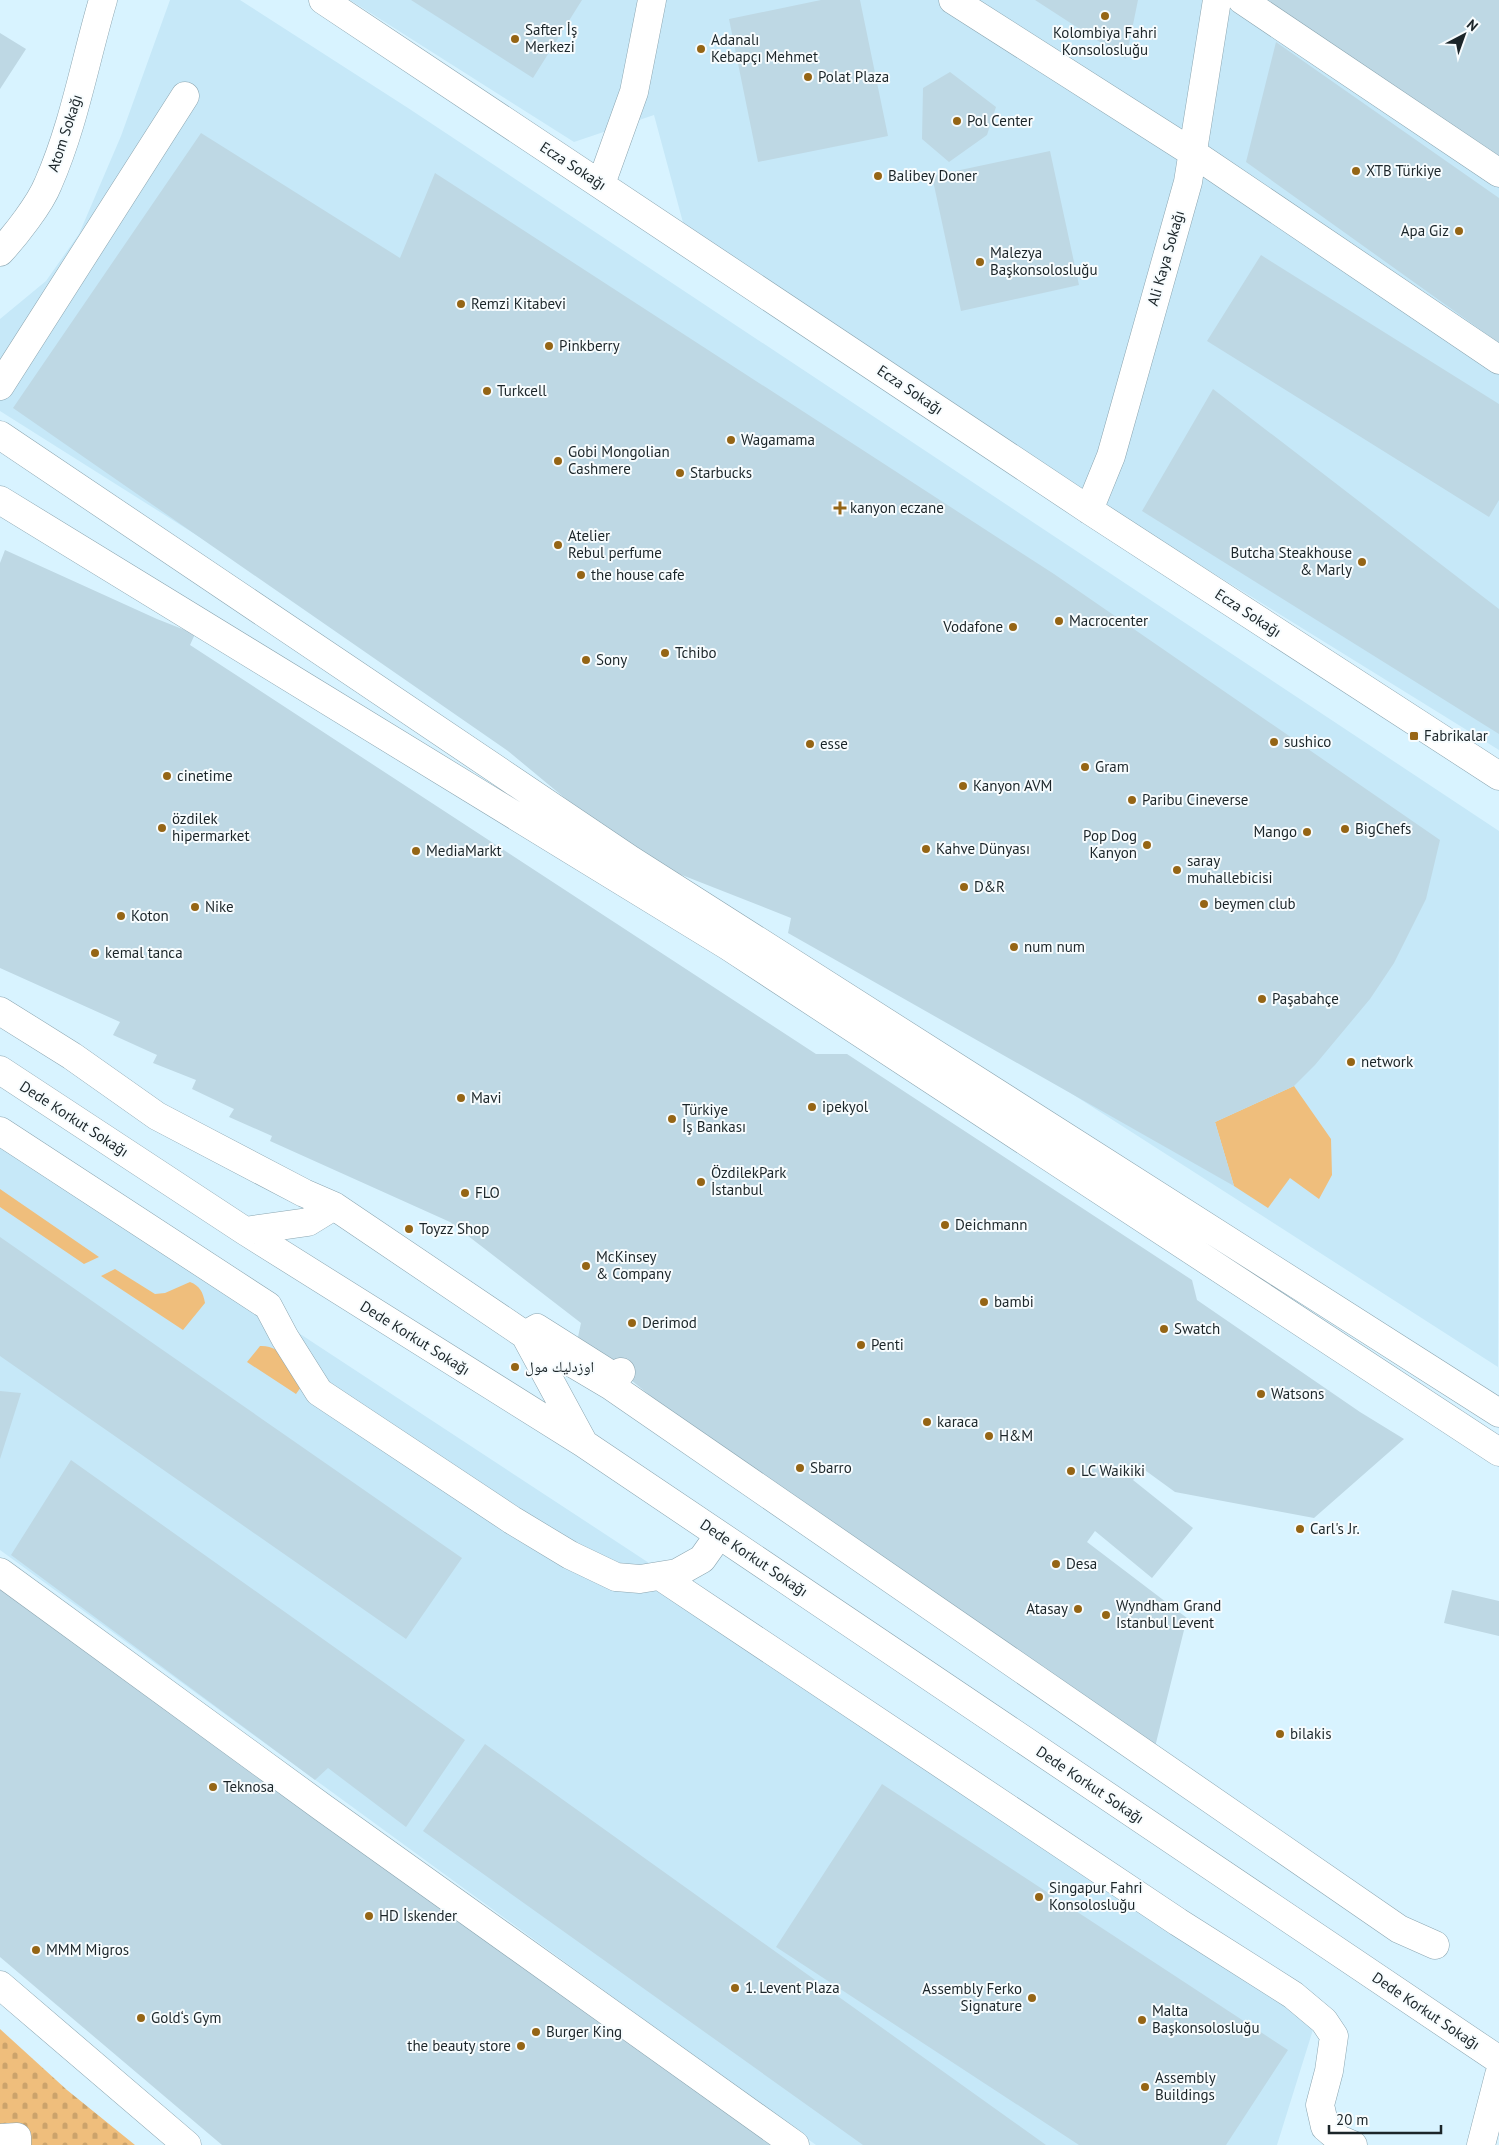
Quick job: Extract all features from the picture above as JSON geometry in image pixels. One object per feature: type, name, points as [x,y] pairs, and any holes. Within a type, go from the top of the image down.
[{"type":"street","name":"Atom Sokağı","points":[[0,252],[14,238],[48,185],[76,101],[103,0]]},
{"type":"street","name":"Ecza Sokağı","points":[[323,0],[1089,510],[1499,776]]},
{"type":"street","points":[[601,184],[634,92],[652,0]]},
{"type":"street","points":[[953,0],[1193,153],[1499,360]]},
{"type":"street","name":"Ali Kaya Sokağı","points":[[1089,510],[1111,456],[1188,182],[1217,0]]},
{"type":"street","points":[[1242,0],[1499,173]]},
{"type":"street","points":[[0,386],[185,96]]},
{"type":"street","points":[[0,434],[631,860],[1498,1406]]},
{"type":"street","points":[[0,500],[728,946],[1499,1452]]},
{"type":"street","points":[[0,1011],[72,1056],[157,1116],[304,1193],[334,1206],[525,1335],[611,1386],[1399,1930],[1435,1945]]},
{"type":"street","name":"Dede Korkut Sokağı","points":[[0,1070],[245,1231],[583,1443],[1499,2060]]},
{"type":"street","points":[[0,1131],[268,1306],[285,1338],[319,1392],[512,1520],[570,1555],[616,1577],[640,1579],[677,1573],[702,1559],[719,1535]]},
{"type":"street","points":[[245,1231],[308,1222],[334,1206]]},
{"type":"street","points":[[525,1335],[537,1328],[616,1378],[622,1372]]},
{"type":"street","points":[[525,1335],[583,1443]]},
{"type":"street","points":[[0,1572],[330,1812],[795,2145]]},
{"type":"street","points":[[660,1576],[1169,1917],[1293,1995],[1324,2021],[1334,2036],[1329,2071],[1320,2105],[1325,2127],[1339,2139],[1353,2145]]},
{"type":"street","points":[[0,1985],[187,2145]]},
{"type":"street","points":[[1481,2145],[1499,2075]]},
{"type":"street","points":[[0,2138],[17,2137],[17,2145]]},
{"type":"shaded area","points":[[170,0],[240,0],[408,108],[1499,831],[1498,1367],[472,709],[0,411],[0,319],[46,281],[79,234],[121,136]]},
{"type":"shaded area","points":[[350,0],[1499,0],[1499,750],[1084,493],[685,230],[654,115],[574,142]]},
{"type":"shaded area","points":[[0,1137],[1321,2004],[1277,2145],[816,2145],[0,1550]]},
{"type":"green space","points":[[1294,1086],[1331,1139],[1332,1175],[1319,1199],[1290,1178],[1268,1208],[1234,1186],[1215,1122]]},
{"type":"green space","points":[[0,1189],[99,1257],[84,1264],[0,1207]]},
{"type":"green space","points":[[115,1269],[155,1294],[165,1293],[190,1282],[200,1290],[205,1303],[183,1330],[101,1276]]},
{"type":"green space","points":[[260,1346],[275,1349],[286,1359],[301,1387],[296,1394],[247,1362]]},
{"type":"green space","points":[[0,2029],[67,2090],[135,2145],[0,2145]]},
{"type":"building","name":"Safter İş Merkezi","points":[[411,0],[582,0],[533,78]]},
{"type":"building","name":"Polat Plaza","points":[[821,0],[860,0],[888,136],[758,162],[729,19]]},
{"type":"building","points":[[1035,0],[1138,0],[1126,59]]},
{"type":"building","points":[[1263,0],[1499,0],[1499,157]]},
{"type":"building","points":[[0,33],[26,49],[0,89]]},
{"type":"building","points":[[1276,42],[1499,198],[1499,343],[1246,162]]},
{"type":"building","name":"Pol Center","points":[[950,72],[996,107],[987,135],[949,162],[922,139],[923,88]]},
{"type":"building","points":[[201,133],[400,258],[435,173],[1054,574],[1440,840],[1426,899],[1394,963],[1370,999],[1315,1065],[1294,1086],[1215,1122],[1234,1186],[788,933],[791,918],[636,857],[508,751],[13,408]]},
{"type":"building","points":[[1050,151],[1079,285],[961,311],[932,176]]},
{"type":"building","points":[[1261,255],[1499,404],[1499,500],[1489,517],[1207,341]]},
{"type":"building","points":[[1213,389],[1499,609],[1499,734],[1142,511]]},
{"type":"building","name":"ÖzdilekPark İstanbul","points":[[5,550],[157,619],[195,634],[190,645],[816,1054],[847,1054],[1192,1280],[1197,1300],[1360,1412],[1404,1439],[1314,1518],[1175,1492],[1142,1468],[1133,1480],[1193,1528],[1152,1578],[1095,1531],[1087,1542],[1187,1618],[1153,1755],[1043,1666],[1040,1671],[1004,1640],[996,1649],[792,1511],[578,1337],[581,1323],[450,1222],[270,1141],[272,1136],[229,1117],[234,1109],[192,1089],[196,1080],[153,1063],[157,1055],[113,1035],[120,1022],[0,968],[0,563]]},
{"type":"building","points":[[0,1237],[462,1558],[406,1639],[0,1356]]},
{"type":"building","points":[[0,1391],[21,1393],[0,1459]]},
{"type":"building","points":[[71,1460],[465,1740],[406,1827],[328,1768],[315,1780],[11,1555]]},
{"type":"building","points":[[0,1583],[776,2145],[222,2145],[0,1957]]},
{"type":"building","points":[[1452,1590],[1499,1601],[1499,1636],[1444,1623]]},
{"type":"building","name":"1. Levent Plaza","points":[[485,1744],[1046,2145],[863,2145],[423,1831]]},
{"type":"building","name":"Assembly Ferko Signature","points":[[882,1784],[1288,2050],[1226,2145],[1079,2145],[776,1947]]},
{"type":"place","name":"Kolombiya Fahri Konsolosluğu","points":[[1105,16]]},
{"type":"place","name":"Safter İş Merkezi","points":[[515,39]]},
{"type":"place","name":"Adanalı Kebapçı Mehmet","points":[[701,49]]},
{"type":"place","name":"Polat Plaza","points":[[808,77]]},
{"type":"place","name":"Pol Center","points":[[957,121]]},
{"type":"place","name":"XTB Türkiye","points":[[1356,171]]},
{"type":"place","name":"Balibey Doner","points":[[878,176]]},
{"type":"place","name":"Apa Giz","points":[[1459,231]]},
{"type":"place","name":"Malezya Başkonsolosluğu","points":[[980,262]]},
{"type":"place","name":"Remzi Kitabevi","points":[[461,304]]},
{"type":"place","name":"Pinkberry","points":[[549,346]]},
{"type":"place","name":"Turkcell","points":[[487,391]]},
{"type":"place","name":"Wagamama","points":[[731,440]]},
{"type":"place","name":"Gobi Mongolian Cashmere","points":[[558,461]]},
{"type":"place","name":"Starbucks","points":[[680,473]]},
{"type":"place","name":"kanyon eczane","points":[[840,508]]},
{"type":"place","name":"Atelier Rebul perfume","points":[[558,545]]},
{"type":"place","name":"Butcha Steakhouse & Marly","points":[[1362,562]]},
{"type":"place","name":"the house cafe","points":[[581,575]]},
{"type":"place","name":"Macrocenter","points":[[1059,621]]},
{"type":"place","name":"Vodafone","points":[[1013,627]]},
{"type":"place","name":"Tchibo","points":[[665,653]]},
{"type":"place","name":"Sony","points":[[586,660]]},
{"type":"place","name":"Fabrikalar","points":[[1414,736]]},
{"type":"place","name":"sushico","points":[[1274,742]]},
{"type":"place","name":"esse","points":[[810,744]]},
{"type":"place","name":"Gram","points":[[1085,767]]},
{"type":"place","name":"cinetime","points":[[167,776]]},
{"type":"place","name":"Kanyon AVM","points":[[963,786]]},
{"type":"place","name":"Paribu Cineverse","points":[[1132,800]]},
{"type":"place","name":"özdilek hipermarket","points":[[162,828]]},
{"type":"place","name":"BigChefs","points":[[1345,829]]},
{"type":"place","name":"Mango","points":[[1307,832]]},
{"type":"place","name":"Pop Dog Kanyon","points":[[1147,845]]},
{"type":"place","name":"Kahve Dünyası","points":[[926,849]]},
{"type":"place","name":"MediaMarkt","points":[[416,851]]},
{"type":"place","name":"saray muhallebicisi","points":[[1177,870]]},
{"type":"place","name":"D&R","points":[[964,887]]},
{"type":"place","name":"beymen club","points":[[1204,904]]},
{"type":"place","name":"Nike","points":[[195,907]]},
{"type":"place","name":"Koton","points":[[121,916]]},
{"type":"place","name":"num num","points":[[1014,947]]},
{"type":"place","name":"kemal tanca","points":[[95,953]]},
{"type":"place","name":"Paşabahçe","points":[[1262,999]]},
{"type":"place","name":"network","points":[[1351,1062]]},
{"type":"place","name":"Mavi","points":[[461,1098]]},
{"type":"place","name":"ipekyol","points":[[812,1107]]},
{"type":"place","name":"Türkiye İş Bankası","points":[[672,1119]]},
{"type":"place","name":"ÖzdilekPark İstanbul","points":[[701,1182]]},
{"type":"place","name":"FLO","points":[[465,1193]]},
{"type":"place","name":"Deichmann","points":[[945,1225]]},
{"type":"place","name":"Toyzz Shop","points":[[409,1229]]},
{"type":"place","name":"McKinsey & Company","points":[[586,1266]]},
{"type":"place","name":"bambi","points":[[984,1302]]},
{"type":"place","name":"Derimod","points":[[632,1323]]},
{"type":"place","name":"Swatch","points":[[1164,1329]]},
{"type":"place","name":"Penti","points":[[861,1345]]},
{"type":"place","name":"اوزدليك مول","points":[[515,1367]]},
{"type":"place","name":"Watsons","points":[[1261,1394]]},
{"type":"place","name":"karaca","points":[[927,1422]]},
{"type":"place","name":"H&M","points":[[989,1436]]},
{"type":"place","name":"Sbarro","points":[[800,1468]]},
{"type":"place","name":"LC Waikiki","points":[[1071,1471]]},
{"type":"place","name":"Carl's Jr.","points":[[1300,1529]]},
{"type":"place","name":"Desa","points":[[1056,1564]]},
{"type":"place","name":"Atasay","points":[[1078,1609]]},
{"type":"place","name":"Wyndham Grand Istanbul Levent","points":[[1106,1615]]},
{"type":"place","name":"bilakis","points":[[1280,1734]]},
{"type":"place","name":"Teknosa","points":[[213,1787]]},
{"type":"place","name":"Singapur Fahri Konsolosluğu","points":[[1039,1897]]},
{"type":"place","name":"HD İskender","points":[[369,1916]]},
{"type":"place","name":"MMM Migros","points":[[36,1950]]},
{"type":"place","name":"1. Levent Plaza","points":[[735,1988]]},
{"type":"place","name":"Assembly Ferko Signature","points":[[1032,1998]]},
{"type":"place","name":"Gold‘s Gym","points":[[141,2018]]},
{"type":"place","name":"Malta Başkonsolosluğu","points":[[1142,2020]]},
{"type":"place","name":"Burger King","points":[[536,2032]]},
{"type":"place","name":"the beauty store","points":[[521,2046]]},
{"type":"place","name":"Assembly Buildings","points":[[1145,2087]]}]
